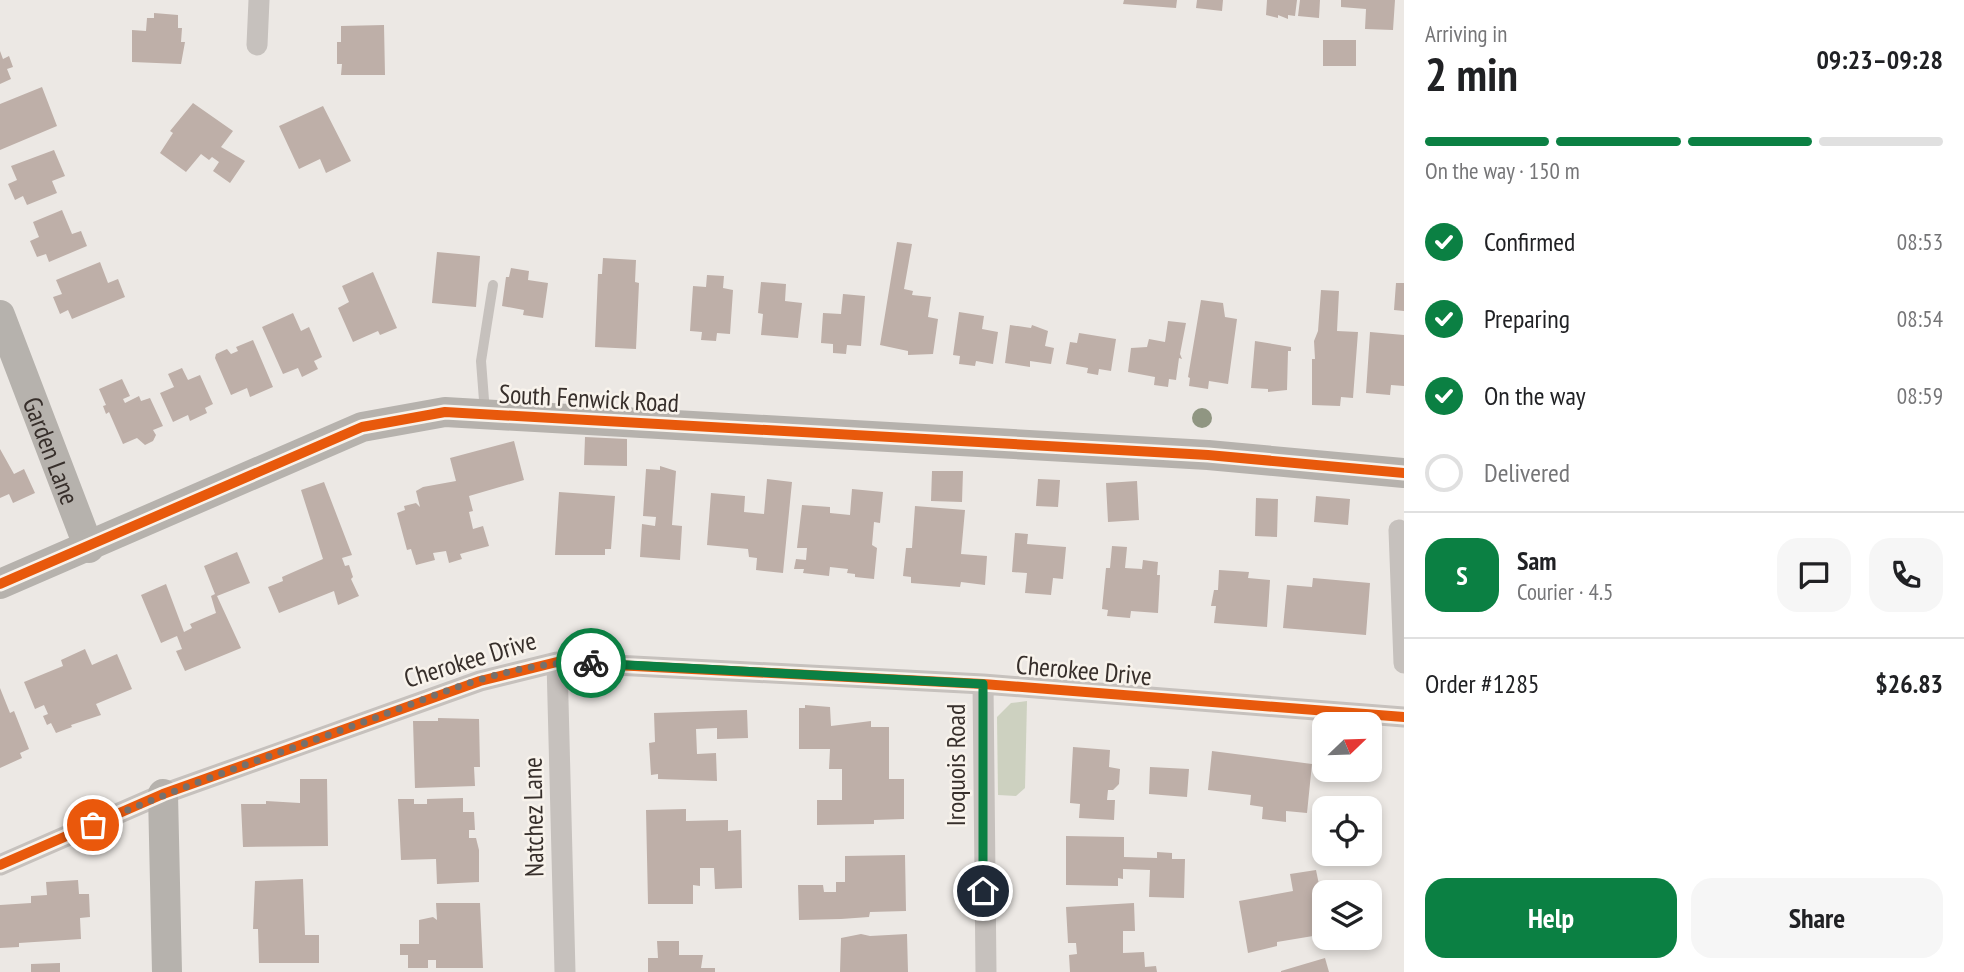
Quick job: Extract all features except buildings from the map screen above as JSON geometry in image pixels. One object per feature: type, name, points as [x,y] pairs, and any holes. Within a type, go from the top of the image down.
[{"type":"street","points":[[257,45],[259,0]]},
{"type":"street","name":"Garden Lane","points":[[0,315],[89,548]]},
{"type":"street","name":"South Fenwick Road","points":[[0,584],[89,548],[362,427],[445,412],[1208,456],[1404,473]]},
{"type":"street","points":[[1399,530],[1404,663]]},
{"type":"street","name":"Cherokee Drive","points":[[0,865],[163,794],[480,681],[557,662],[983,684],[1404,717]]},
{"type":"street","name":"Natchez Lane","points":[[557,662],[565,972]]},
{"type":"street","name":"Iroquois Road","points":[[983,684],[986,972]]},
{"type":"street","points":[[163,794],[167,972]]},
{"type":"lane","points":[[485,415],[481,361],[493,285]]},
{"type":"green space","points":[[1027,701],[1025,788],[1016,796],[998,795],[997,717],[1011,703]]},
{"type":"cycle path","points":[[0,584],[362,427],[445,412],[1208,455],[1404,473]]},
{"type":"cycle path","points":[[0,865],[163,794],[480,681],[557,662],[983,684],[1404,717]]},
{"type":"way so far","points":[[93,825],[163,794],[480,681],[557,662],[591,663]]},
{"type":"route","points":[[591,663],[983,684],[983,891]]}]
